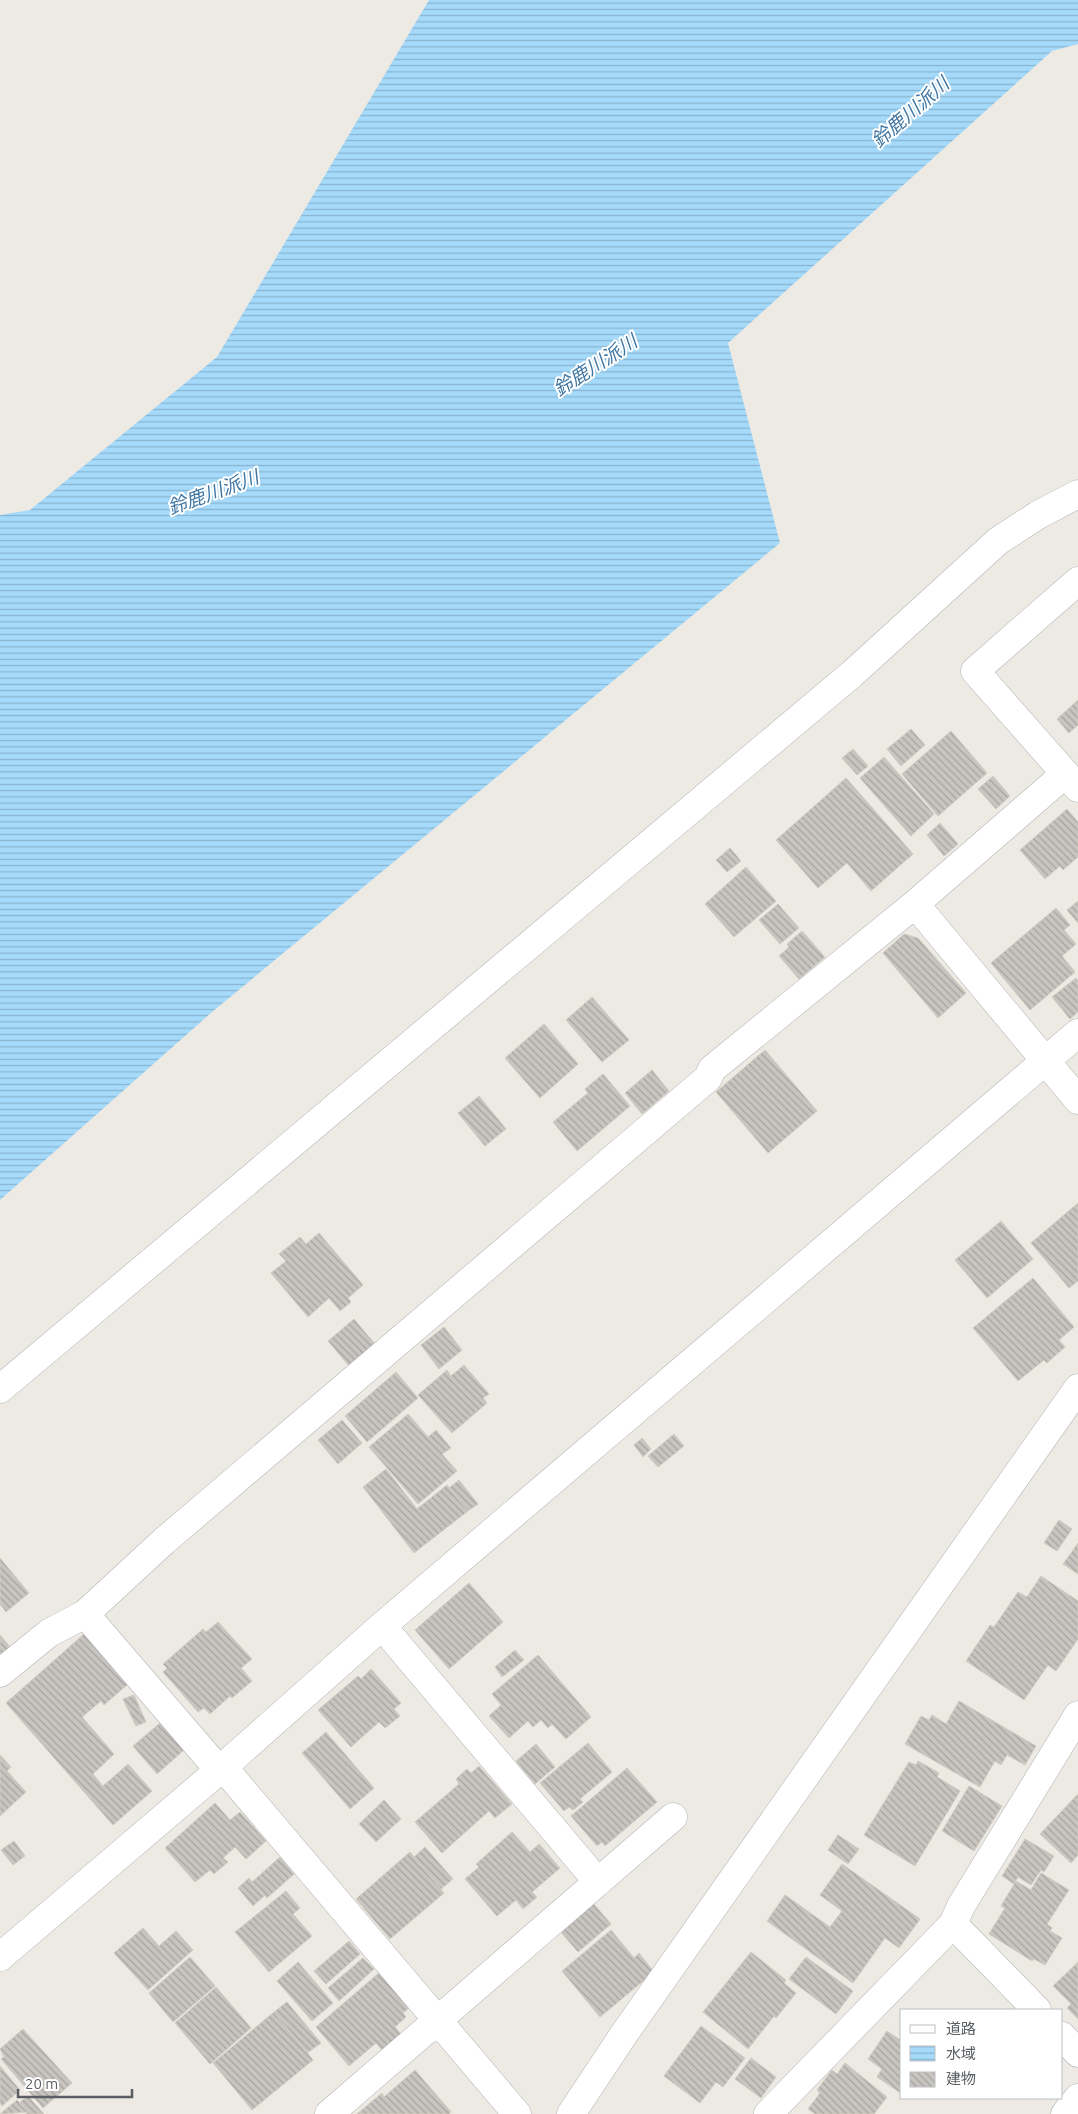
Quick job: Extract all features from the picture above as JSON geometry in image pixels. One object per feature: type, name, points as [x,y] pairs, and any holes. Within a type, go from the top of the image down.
[{"type":"street","points":[[0,1389],[852,674],[998,541],[1038,515],[1078,494]]},
{"type":"street","points":[[0,1673],[49,1633],[85,1614],[164,1541],[708,1078],[712,1069],[915,904],[1072,781],[975,671],[1078,581]]},
{"type":"street","points":[[915,904],[1078,1100]]},
{"type":"street","points":[[0,1957],[221,1768],[382,1626],[1078,1033]]},
{"type":"street","points":[[571,2114],[624,2034],[1078,1388]]},
{"type":"street","points":[[85,1614],[439,2020],[517,2114]]},
{"type":"street","points":[[382,1626],[598,1882]]},
{"type":"street","points":[[768,2114],[953,1924],[961,1906],[1078,1715]]},
{"type":"street","points":[[328,2114],[673,1818]]},
{"type":"street","points":[[953,1924],[1035,2009]]},
{"type":"street","points":[[1063,2037],[1078,2053]]},
{"type":"street","points":[[1065,2114],[1078,2098]]},
{"type":"water","name":"鈴鹿川派川","points":[[429,0],[1078,0],[1078,44],[1052,51],[728,343],[780,543],[212,1012],[0,1200],[0,515],[30,510],[217,357]]},
{"type":"building","points":[[1078,700],[1078,725],[1069,733],[1057,719]]},
{"type":"building","points":[[911,729],[925,745],[901,766],[887,749]]},
{"type":"building","points":[[951,731],[987,773],[938,816],[902,774]]},
{"type":"building","points":[[853,749],[868,766],[857,775],[842,758]]},
{"type":"building","points":[[884,757],[934,814],[911,836],[860,778]]},
{"type":"building","points":[[993,776],[1010,796],[996,809],[978,789]]},
{"type":"building","points":[[846,778],[913,854],[871,891],[847,863],[818,888],[776,840]]},
{"type":"building","points":[[1067,809],[1078,822],[1078,857],[1063,870],[1060,866],[1045,879],[1020,850]]},
{"type":"building","points":[[940,823],[958,844],[944,856],[927,835]]},
{"type":"building","points":[[730,848],[741,861],[727,872],[716,860]]},
{"type":"building","points":[[746,867],[776,901],[734,937],[705,904]]},
{"type":"building","points":[[1078,901],[1078,923],[1067,910]]},
{"type":"building","points":[[778,904],[799,928],[780,944],[759,920]]},
{"type":"building","points":[[1056,908],[1070,925],[1064,930],[1076,944],[1062,956],[1075,972],[1030,1010],[991,963]]},
{"type":"building","points":[[802,931],[825,957],[799,979],[779,956],[789,947],[787,944]]},
{"type":"building","points":[[904,934],[918,938],[966,993],[938,1018],[883,953]]},
{"type":"building","points":[[1076,978],[1078,981],[1078,1012],[1070,1019],[1052,997]]},
{"type":"building","points":[[592,997],[629,1040],[602,1062],[566,1020]]},
{"type":"building","points":[[544,1024],[578,1064],[540,1098],[505,1058]]},
{"type":"building","points":[[765,1050],[817,1111],[768,1153],[716,1092]]},
{"type":"building","points":[[652,1070],[669,1091],[642,1114],[625,1093]]},
{"type":"building","points":[[603,1074],[630,1106],[577,1151],[553,1122],[588,1093],[585,1089]]},
{"type":"building","points":[[479,1096],[506,1129],[485,1146],[458,1113]]},
{"type":"building","points":[[1078,1203],[1078,1281],[1069,1288],[1031,1243]]},
{"type":"building","points":[[1001,1221],[1033,1259],[987,1298],[955,1260]]},
{"type":"building","points":[[319,1233],[363,1285],[348,1298],[351,1302],[340,1311],[329,1298],[308,1317],[271,1273],[286,1261],[279,1254],[300,1237],[306,1244]]},
{"type":"building","points":[[1033,1278],[1074,1327],[1059,1340],[1065,1347],[1047,1363],[1044,1360],[1018,1381],[973,1328]]},
{"type":"building","points":[[354,1319],[375,1344],[349,1366],[328,1341]]},
{"type":"building","points":[[444,1327],[462,1350],[439,1369],[421,1345]]},
{"type":"building","points":[[464,1365],[489,1394],[483,1398],[487,1403],[452,1433],[418,1395],[447,1370],[451,1376]]},
{"type":"building","points":[[396,1372],[418,1398],[367,1442],[345,1416]]},
{"type":"building","points":[[408,1414],[428,1437],[436,1430],[451,1448],[442,1454],[457,1471],[418,1504],[369,1447]]},
{"type":"building","points":[[342,1420],[362,1443],[338,1464],[318,1440]]},
{"type":"building","points":[[674,1434],[684,1446],[658,1467],[648,1456]]},
{"type":"building","points":[[642,1438],[651,1449],[643,1457],[634,1445]]},
{"type":"building","points":[[386,1469],[417,1509],[447,1485],[468,1511],[414,1553],[363,1487]]},
{"type":"building","points":[[459,1480],[478,1504],[468,1511],[449,1488]]},
{"type":"building","points":[[1059,1520],[1072,1529],[1057,1551],[1044,1543]]},
{"type":"building","points":[[1078,1543],[1078,1574],[1063,1564]]},
{"type":"building","points":[[0,1558],[29,1593],[6,1612],[0,1604]]},
{"type":"building","points":[[1041,1576],[1078,1601],[1078,1639],[1056,1671],[1048,1665],[1024,1700],[966,1661],[990,1625],[994,1627],[1018,1592],[1027,1597]]},
{"type":"building","points":[[469,1583],[503,1622],[449,1669],[415,1630]]},
{"type":"building","points":[[218,1622],[252,1659],[241,1668],[252,1681],[232,1698],[230,1696],[210,1714],[204,1708],[198,1712],[163,1672],[167,1668],[163,1664],[203,1629],[206,1632]]},
{"type":"building","points":[[84,1634],[128,1684],[104,1705],[101,1701],[82,1717],[114,1754],[93,1774],[103,1786],[128,1764],[152,1791],[113,1825],[6,1703]]},
{"type":"building","points":[[0,1635],[11,1648],[0,1657]]},
{"type":"building","points":[[515,1650],[524,1660],[502,1677],[495,1667]]},
{"type":"building","points":[[538,1655],[591,1717],[566,1739],[552,1724],[548,1728],[541,1720],[533,1727],[528,1721],[509,1738],[489,1716],[501,1705],[492,1694]]},
{"type":"building","points":[[371,1669],[401,1703],[394,1709],[400,1716],[385,1728],[379,1722],[351,1747],[318,1710],[358,1676],[361,1679]]},
{"type":"building","points":[[134,1695],[146,1722],[136,1726],[123,1699]]},
{"type":"building","points":[[959,1701],[1036,1746],[1025,1765],[1007,1755],[1001,1765],[995,1761],[980,1787],[905,1744],[921,1716],[929,1720],[932,1715],[946,1724]]},
{"type":"building","points":[[160,1723],[184,1750],[157,1774],[133,1746]]},
{"type":"building","points":[[326,1732],[374,1788],[350,1809],[302,1753]]},
{"type":"building","points":[[588,1743],[612,1772],[580,1799],[583,1802],[573,1810],[569,1807],[564,1811],[540,1783]]},
{"type":"building","points":[[536,1744],[555,1767],[535,1784],[516,1761]]},
{"type":"building","points":[[0,1755],[11,1767],[7,1771],[26,1792],[0,1816]]},
{"type":"building","points":[[918,1761],[939,1773],[937,1777],[960,1791],[915,1866],[864,1835],[909,1762],[916,1765]]},
{"type":"building","points":[[479,1766],[512,1804],[495,1818],[489,1811],[442,1853],[415,1822],[459,1784],[456,1779],[467,1769],[471,1773]]},
{"type":"building","points":[[627,1768],[657,1802],[605,1846],[602,1842],[597,1846],[571,1816]]},
{"type":"building","points":[[969,1786],[1002,1806],[974,1851],[942,1831]]},
{"type":"building","points":[[1078,1794],[1078,1855],[1071,1863],[1040,1834]]},
{"type":"building","points":[[384,1800],[401,1819],[376,1842],[359,1824]]},
{"type":"building","points":[[215,1803],[230,1820],[240,1812],[266,1841],[246,1859],[235,1847],[223,1858],[228,1862],[214,1874],[210,1870],[195,1882],[165,1848]]},
{"type":"building","points":[[512,1832],[530,1852],[539,1844],[560,1868],[532,1892],[537,1897],[523,1909],[516,1900],[497,1916],[465,1879],[479,1867],[476,1864]]},
{"type":"building","points":[[838,1835],[859,1849],[848,1864],[828,1850]]},
{"type":"building","points":[[1025,1839],[1054,1856],[1044,1872],[1041,1870],[1031,1885],[1018,1877],[1014,1884],[1002,1876]]},
{"type":"building","points":[[14,1841],[25,1856],[13,1865],[1,1850]]},
{"type":"building","points":[[425,1847],[453,1879],[441,1889],[414,1857]]},
{"type":"building","points":[[410,1852],[444,1893],[390,1939],[356,1899]]},
{"type":"building","points":[[280,1857],[294,1874],[267,1898],[252,1882]]},
{"type":"building","points":[[842,1864],[920,1919],[899,1948],[885,1938],[853,1983],[767,1921],[785,1895],[830,1927],[842,1911],[820,1895]]},
{"type":"building","points":[[1041,1873],[1069,1890],[1047,1924],[1052,1928],[1050,1931],[1062,1938],[1045,1965],[1034,1959],[1032,1961],[989,1934],[1005,1908],[1001,1906],[1016,1881],[1031,1890]]},
{"type":"building","points":[[249,1878],[264,1896],[253,1906],[238,1888]]},
{"type":"building","points":[[286,1891],[300,1908],[293,1914],[312,1936],[269,1972],[235,1932]]},
{"type":"building","points":[[592,1902],[611,1924],[578,1952],[559,1930]]},
{"type":"building","points":[[143,1928],[159,1946],[176,1931],[193,1950],[148,1990],[114,1953]]},
{"type":"building","points":[[611,1930],[634,1958],[639,1953],[654,1972],[600,2017],[562,1971]]},
{"type":"building","points":[[349,1941],[360,1954],[326,1984],[314,1971]]},
{"type":"building","points":[[751,1952],[786,1980],[784,1983],[796,1993],[776,2018],[774,2016],[748,2049],[703,2012]]},
{"type":"building","points":[[190,1957],[215,1986],[173,2022],[149,1993]]},
{"type":"building","points":[[806,1957],[853,1991],[836,2014],[789,1979]]},
{"type":"building","points":[[363,1958],[374,1969],[339,2001],[328,1988]]},
{"type":"building","points":[[298,1962],[333,2003],[312,2021],[277,1981]]},
{"type":"building","points":[[1078,1962],[1078,2019],[1067,2008],[1071,2004],[1053,1986]]},
{"type":"building","points":[[380,1972],[410,2007],[403,2013],[406,2017],[395,2027],[401,2034],[382,2050],[376,2043],[349,2066],[316,2027]]},
{"type":"building","points":[[216,1987],[251,2028],[210,2064],[175,2023]]},
{"type":"building","points":[[287,2002],[321,2043],[307,2053],[274,2012]]},
{"type":"building","points":[[274,2012],[313,2060],[252,2110],[213,2063]]},
{"type":"building","points":[[701,2026],[745,2058],[723,2087],[716,2082],[700,2103],[664,2076]]},
{"type":"building","points":[[23,2029],[72,2083],[43,2108],[1,2059],[4,2057],[0,2049]]},
{"type":"building","points":[[887,2031],[900,2040],[900,2093],[877,2077],[882,2069],[868,2059]]},
{"type":"building","points":[[751,2058],[776,2077],[761,2098],[735,2079]]},
{"type":"building","points":[[845,2063],[887,2097],[874,2114],[815,2114],[808,2109],[820,2093],[817,2090],[832,2070],[837,2074]]},
{"type":"building","points":[[0,2066],[20,2090],[2,2106],[0,2103]]},
{"type":"building","points":[[415,2070],[451,2112],[449,2114],[357,2114],[382,2093],[384,2097]]},
{"type":"building","points":[[28,2096],[44,2114],[26,2114],[28,2112],[19,2103]]},
{"type":"building","points":[[17,2100],[28,2112],[0,2114]]}]
